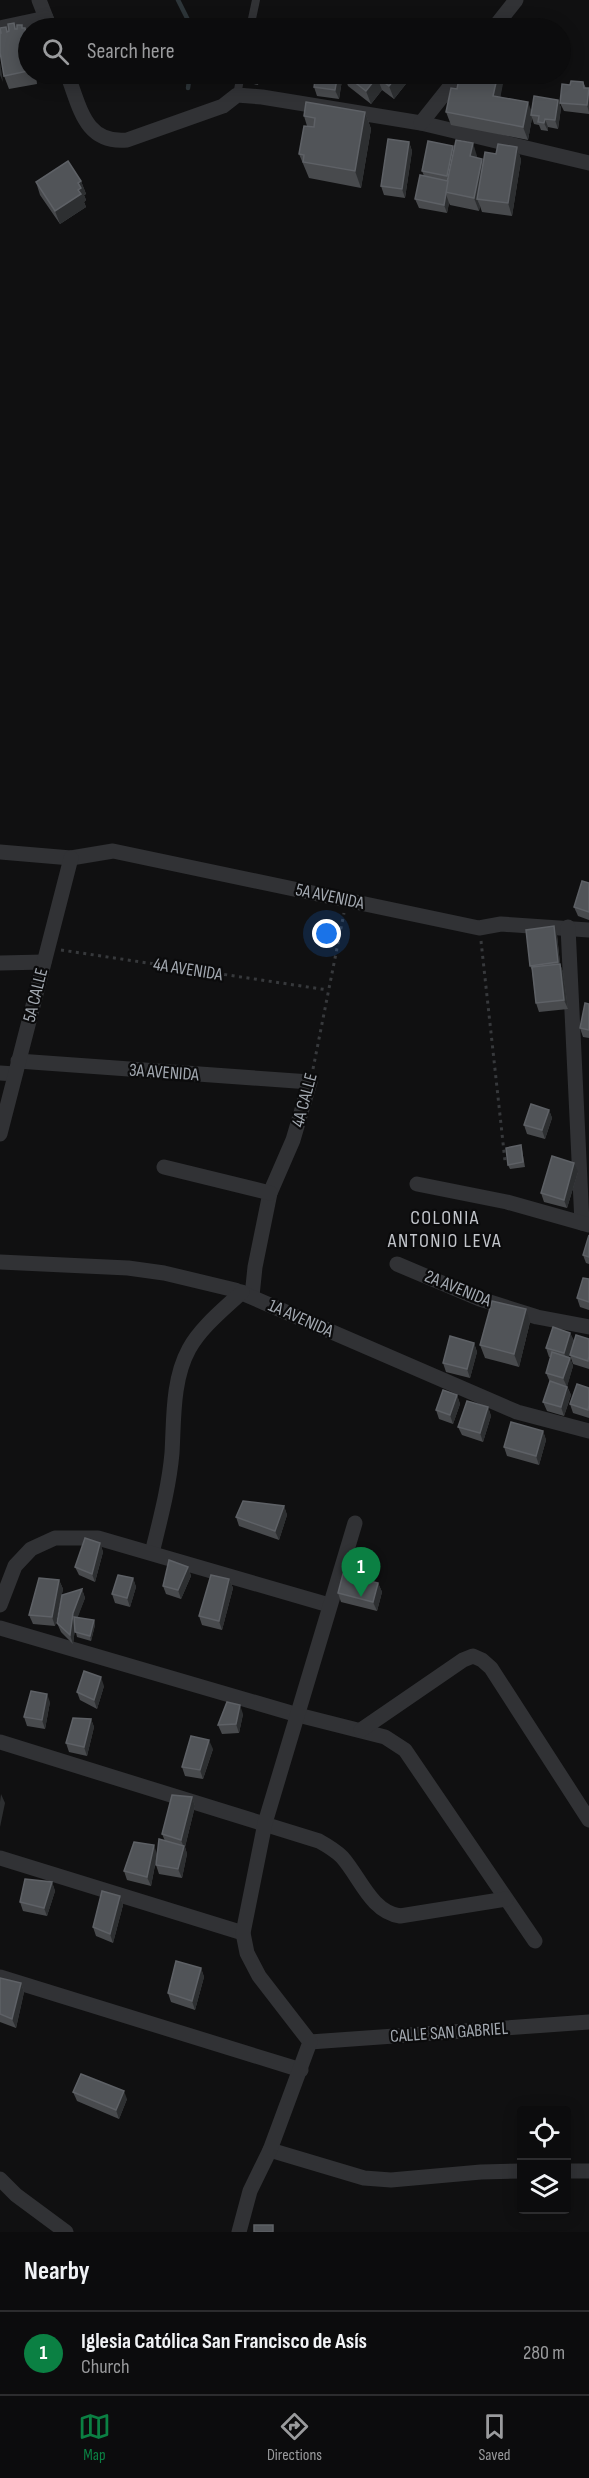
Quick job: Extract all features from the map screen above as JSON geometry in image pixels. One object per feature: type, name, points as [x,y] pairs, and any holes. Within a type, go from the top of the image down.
[{"type":"street","points":[[39,0],[46,18]]},
{"type":"street","points":[[502,18],[516,0]]},
{"type":"street","points":[[0,28],[18,26]]},
{"type":"street","points":[[71,84],[87,123],[94,133],[116,141],[128,140],[223,106],[237,95],[421,123],[589,163]]},
{"type":"street","points":[[421,123],[452,84]]},
{"type":"street","name":"5A AVENIDA","points":[[0,852],[71,858],[113,851],[479,928],[501,924],[589,930]]},
{"type":"street","name":"5A CALLE","points":[[0,1134],[11,1069],[46,955],[71,858]]},
{"type":"street","points":[[417,1184],[507,1202],[585,1224],[568,927]]},
{"type":"street","points":[[0,963],[46,955]]},
{"type":"street","name":"3A AVENIDA","points":[[11,1069],[310,1082]]},
{"type":"street","name":"4A CALLE","points":[[247,1294],[255,1267],[270,1193],[293,1140],[310,1082]]},
{"type":"street","points":[[164,1167],[270,1193]]},
{"type":"street","name":"1A AVENIDA","points":[[0,1262],[137,1269],[164,1273],[247,1294],[517,1412],[589,1431]]},
{"type":"street","name":"2A AVENIDA","points":[[398,1264],[480,1299],[537,1317],[589,1327]]},
{"type":"street","points":[[152,1553],[165,1498],[172,1454],[172,1421],[179,1380],[188,1350],[201,1332],[247,1294]]},
{"type":"street","points":[[240,2232],[250,2191],[270,2150],[310,2042],[258,1976],[247,1953],[243,1933],[265,1823],[355,1523]]},
{"type":"street","points":[[0,1605],[15,1566],[31,1549],[55,1538],[98,1538],[329,1605]]},
{"type":"street","points":[[0,1628],[298,1715],[385,1737],[405,1750],[535,1941]]},
{"type":"street","points":[[361,1730],[473,1656],[491,1668],[589,1820]]},
{"type":"street","points":[[0,1742],[319,1841],[333,1848],[388,1914],[400,1916],[506,1899]]},
{"type":"street","points":[[0,1858],[243,1933]]},
{"type":"street","points":[[0,1977],[301,2070]]},
{"type":"street","name":"CALLE SAN GABRIEL","points":[[310,2042],[589,2022]]},
{"type":"street","points":[[270,2150],[364,2178],[391,2180],[517,2171]]},
{"type":"street","points":[[571,2171],[589,2171]]},
{"type":"street","points":[[0,2180],[16,2195],[66,2232]]},
{"type":"lane","points":[[252,18],[256,0]]},
{"type":"lane","points":[[237,95],[239,84]]},
{"type":"path","name":"4A CALLE","points":[[310,1082],[346,900]]},
{"type":"path","points":[[479,928],[505,1161]]},
{"type":"path","name":"4A AVENIDA","points":[[46,955],[328,990]]},
{"type":"building","points":[[14,23],[15,29],[18,25],[18,73],[4,76],[0,52],[0,28],[6,27],[7,32],[9,31],[8,24]]},
{"type":"building","points":[[571,81],[583,82],[584,88],[589,88],[587,105],[560,103],[562,84],[570,85]]},
{"type":"building","points":[[314,84],[336,84],[335,90],[314,87]]},
{"type":"building","points":[[357,84],[372,84],[366,91]]},
{"type":"building","points":[[458,84],[496,84],[493,96],[528,102],[523,127],[446,112],[451,88],[457,89]]},
{"type":"building","points":[[534,96],[558,100],[555,120],[545,119],[544,123],[538,122],[539,116],[531,115]]},
{"type":"building","points":[[306,102],[365,112],[355,171],[303,162],[304,155],[299,154],[304,126],[314,127],[315,118],[304,116]]},
{"type":"building","points":[[388,139],[409,142],[402,189],[381,186]]},
{"type":"building","points":[[456,140],[473,143],[470,156],[482,159],[474,198],[445,192]]},
{"type":"building","points":[[428,141],[453,146],[447,176],[422,171]]},
{"type":"building","points":[[498,144],[517,147],[508,203],[477,199],[485,152],[496,154]]},
{"type":"building","points":[[68,161],[81,181],[78,183],[81,188],[78,190],[81,194],[55,211],[36,182]]},
{"type":"building","points":[[420,175],[448,181],[444,205],[415,199]]},
{"type":"building","points":[[582,881],[589,883],[589,912],[574,907]]},
{"type":"building","points":[[554,926],[558,962],[530,966],[526,930]]},
{"type":"building","points":[[560,964],[564,1000],[536,1003],[532,967]]},
{"type":"building","points":[[585,1003],[589,1004],[589,1030],[580,1028]]},
{"type":"building","points":[[531,1104],[549,1110],[542,1130],[524,1125]]},
{"type":"building","points":[[521,1145],[523,1162],[508,1165],[506,1148]]},
{"type":"building","points":[[552,1156],[574,1163],[564,1200],[541,1193]]},
{"type":"building","points":[[589,1235],[589,1257],[583,1255]]},
{"type":"building","points":[[583,1278],[589,1279],[589,1302],[577,1298]]},
{"type":"building","points":[[492,1301],[526,1309],[514,1354],[480,1345]]},
{"type":"building","points":[[553,1327],[570,1333],[564,1353],[546,1348]]},
{"type":"building","points":[[576,1335],[589,1339],[588,1361],[570,1355]]},
{"type":"building","points":[[450,1336],[474,1343],[467,1369],[443,1363]]},
{"type":"building","points":[[552,1352],[570,1358],[563,1378],[546,1373]]},
{"type":"building","points":[[550,1381],[567,1387],[561,1407],[543,1402]]},
{"type":"building","points":[[577,1384],[589,1388],[588,1410],[570,1404]]},
{"type":"building","points":[[443,1390],[457,1395],[450,1415],[436,1410]]},
{"type":"building","points":[[467,1401],[488,1407],[480,1433],[458,1427]]},
{"type":"building","points":[[511,1422],[543,1431],[536,1456],[504,1447]]},
{"type":"building","points":[[243,1501],[284,1506],[275,1531],[236,1517]]},
{"type":"building","points":[[85,1538],[100,1543],[92,1574],[75,1567]]},
{"type":"building","points":[[169,1560],[188,1567],[178,1590],[163,1586]]},
{"type":"building","points":[[343,1574],[378,1583],[373,1602],[338,1593]]},
{"type":"building","points":[[118,1575],[133,1578],[127,1598],[112,1594]]},
{"type":"building","points":[[211,1575],[229,1579],[219,1621],[199,1616]]},
{"type":"building","points":[[39,1578],[59,1580],[52,1617],[29,1615]]},
{"type":"building","points":[[82,1589],[73,1613],[70,1635],[57,1623],[62,1595]]},
{"type":"building","points":[[74,1617],[94,1620],[90,1636],[75,1632]]},
{"type":"building","points":[[84,1671],[101,1677],[94,1700],[77,1692]]},
{"type":"building","points":[[31,1691],[47,1694],[42,1720],[24,1717]]},
{"type":"building","points":[[227,1702],[240,1705],[236,1724],[218,1725]]},
{"type":"building","points":[[73,1718],[91,1719],[84,1747],[66,1743]]},
{"type":"building","points":[[191,1736],[209,1740],[200,1770],[182,1767]]},
{"type":"building","points":[[172,1795],[192,1797],[181,1840],[162,1834]]},
{"type":"building","points":[[159,1839],[184,1846],[178,1869],[156,1865]]},
{"type":"building","points":[[134,1842],[154,1845],[147,1877],[124,1871]]},
{"type":"building","points":[[25,1879],[52,1882],[44,1908],[20,1902]]},
{"type":"building","points":[[102,1891],[120,1896],[110,1934],[93,1927]]},
{"type":"building","points":[[176,1961],[201,1968],[192,2001],[168,1993]]},
{"type":"building","points":[[0,1978],[21,1983],[12,2019],[0,2014]]},
{"type":"building","points":[[81,2074],[124,2091],[116,2110],[73,2092]]},
{"type":"building","points":[[254,2225],[273,2225],[273,2232],[254,2232]]},
{"type":"waterway","points":[[178,0],[187,18]]},
{"type":"waterway","points":[[188,88],[189,84]]},
{"type":"place","name":"Iglesia Católica San Francisco de Asís","points":[[361,1597]]},
{"type":"district","name":"COLONIA ANTONIO LEVA","points":[[445,1228]]}]
